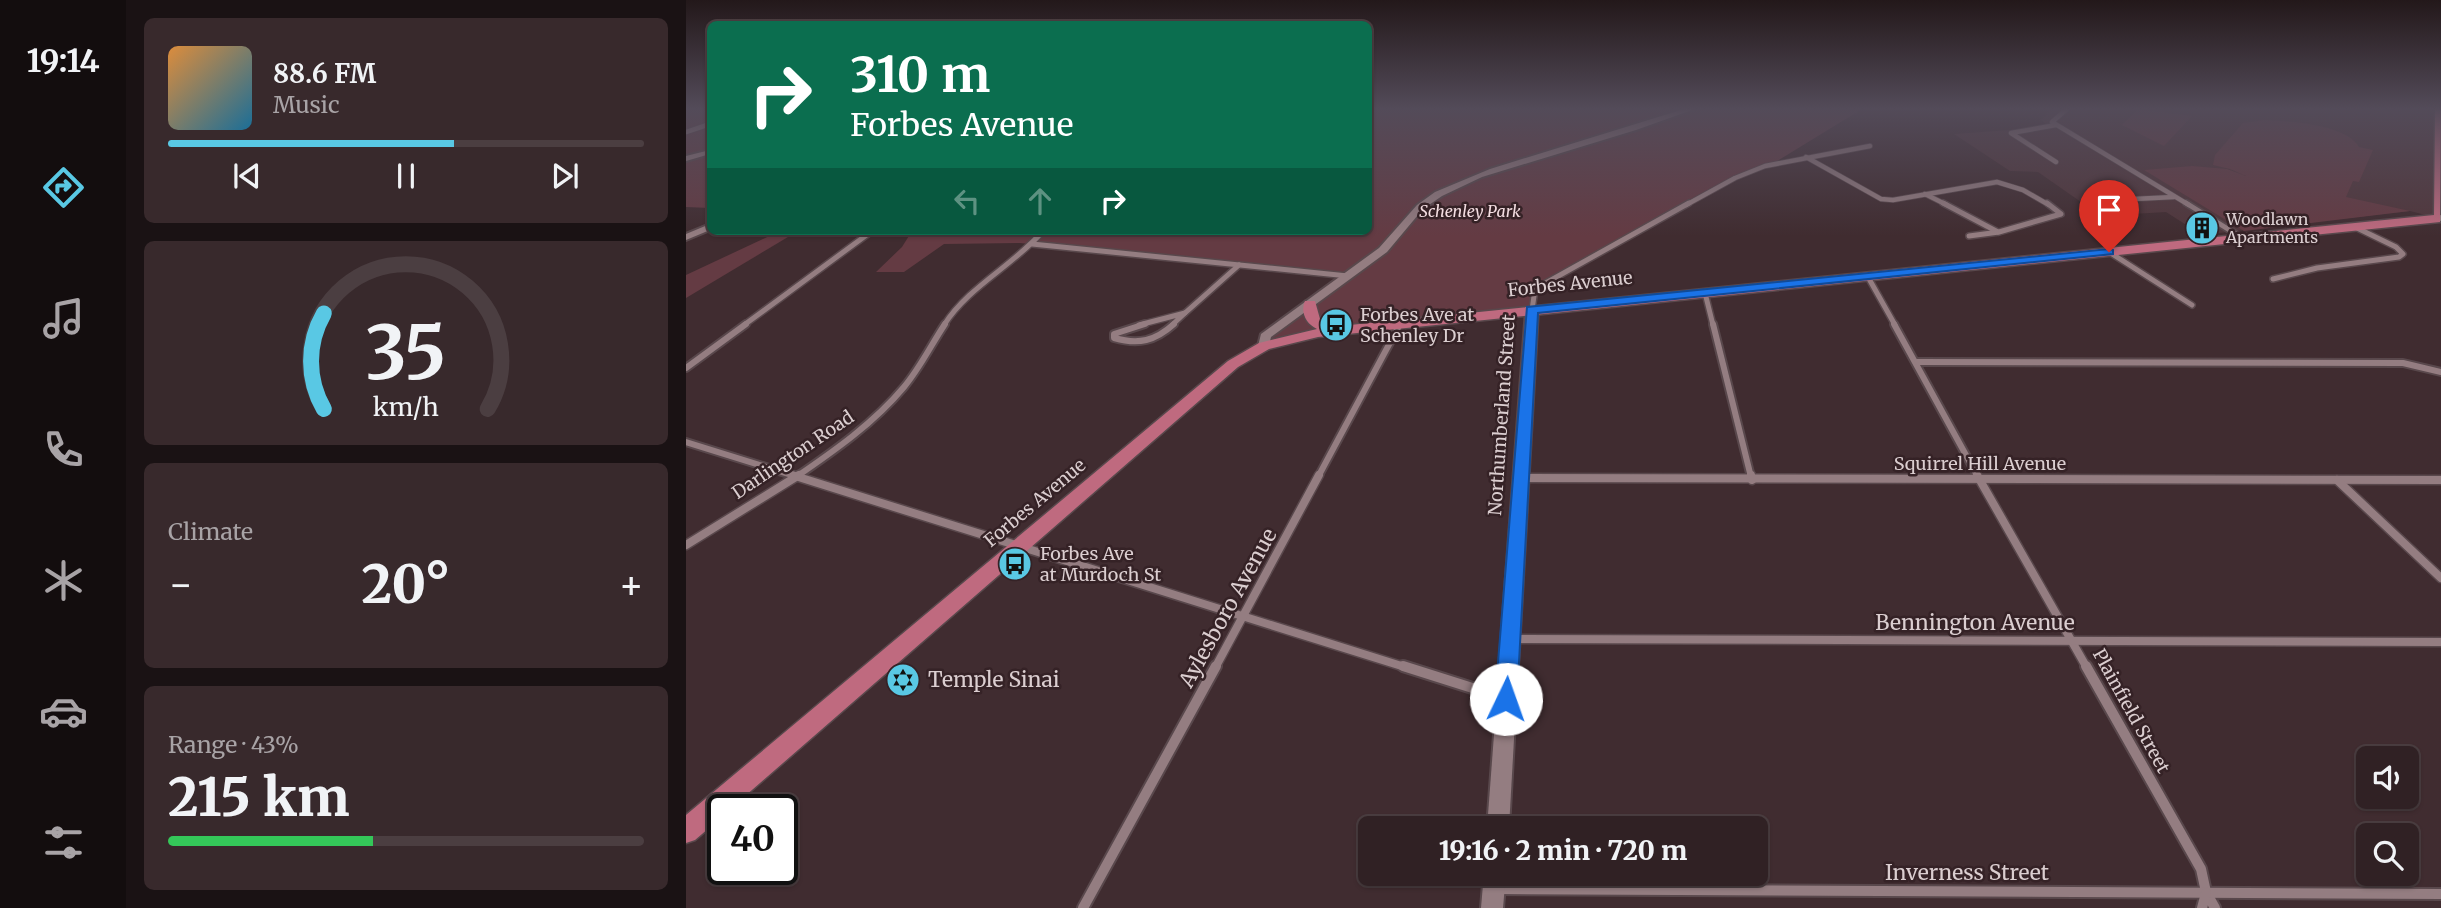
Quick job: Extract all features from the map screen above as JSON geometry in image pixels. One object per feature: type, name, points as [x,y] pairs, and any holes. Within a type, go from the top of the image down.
[{"type":"main road","name":"Forbes Avenue","points":[[686,831],[1233,364],[1264,345],[1298,336],[1400,324],[2441,218],[2440,151]]},
{"type":"main road","points":[[1310,304],[1310,316],[1314,323],[1322,327],[1348,330]]},
{"type":"street","points":[[1264,345],[1265,336],[1383,250],[1415,212],[1441,192],[1513,165],[1559,151]]},
{"type":"street","name":"Northumberland Street","points":[[1499,816],[1535,289],[1745,174],[1765,166],[1838,151]]},
{"type":"street","points":[[2039,151],[2056,162]]},
{"type":"street","points":[[2100,151],[2244,239]]},
{"type":"street","points":[[686,159],[707,153]]},
{"type":"street","points":[[1805,157],[1881,199],[1893,200],[1997,182],[2044,201],[2061,214],[1998,232],[1969,236]]},
{"type":"street","points":[[1924,194],[1998,232]]},
{"type":"street","points":[[2093,201],[2175,197]]},
{"type":"street","points":[[686,237],[707,228]]},
{"type":"street","points":[[2273,279],[2317,268],[2399,257],[2403,254],[2396,247],[2357,228]]},
{"type":"street","points":[[686,368],[867,235]]},
{"type":"street","name":"Darlington Road","points":[[686,545],[856,434],[897,395],[965,299],[1040,235]]},
{"type":"street","points":[[1032,244],[1348,276]]},
{"type":"street","points":[[2109,252],[2192,305]]},
{"type":"street","points":[[1185,313],[1122,330],[1114,334],[1114,338],[1156,341],[1239,265]]},
{"type":"street","name":"Plainfield Street","points":[[1868,276],[1980,480],[2074,641],[2201,869],[2206,892],[2215,908]]},
{"type":"street","points":[[1706,293],[1752,480]]},
{"type":"street","name":"Aylesboro Avenue","points":[[1083,908],[1244,616],[1400,324]]},
{"type":"street","points":[[1917,362],[2403,363],[2441,372]]},
{"type":"street","points":[[686,442],[1506,699]]},
{"type":"street","name":"Squirrel Hill Avenue","points":[[1520,478],[2441,480]]},
{"type":"street","points":[[2337,480],[2441,578]]},
{"type":"street","name":"Bennington Avenue","points":[[1510,639],[2441,642]]},
{"type":"street","name":"Inverness Street","points":[[1494,890],[2441,894]]},
{"type":"street","points":[[2202,908],[2206,892]]},
{"type":"shaded area","points":[[1980,151],[2441,151],[2441,219],[2410,211],[2202,235],[2166,212],[2101,216],[2038,172],[2010,171]]},
{"type":"green space","points":[[686,151],[707,151],[707,208],[686,207]]},
{"type":"green space","name":"Schenley Park","points":[[1372,151],[1793,151],[1769,166],[1735,178],[1535,289],[1532,310],[1318,333],[1264,346],[1265,336],[1347,276],[1020,243],[944,244],[904,272],[876,272],[902,247],[910,235],[1372,235]]},
{"type":"green space","points":[[2218,151],[2372,151],[2359,182],[2353,181],[2346,197],[2410,211],[2244,231],[2144,170],[2192,166],[2227,169],[2246,176],[2230,169],[2213,165]]},
{"type":"green space","points":[[771,235],[791,235],[686,298],[686,275]]},
{"type":"place","name":"Woodlawn Apartments","points":[[2202,228]]},
{"type":"place","name":"Forbes Ave at Schenley Dr","points":[[1336,325]]},
{"type":"place","name":"Forbes Ave at Murdoch St","points":[[1015,564]]},
{"type":"place","name":"Temple Sinai","points":[[903,680]]},
{"type":"route","points":[[1506,699],[1532,310],[2109,252]]}]
